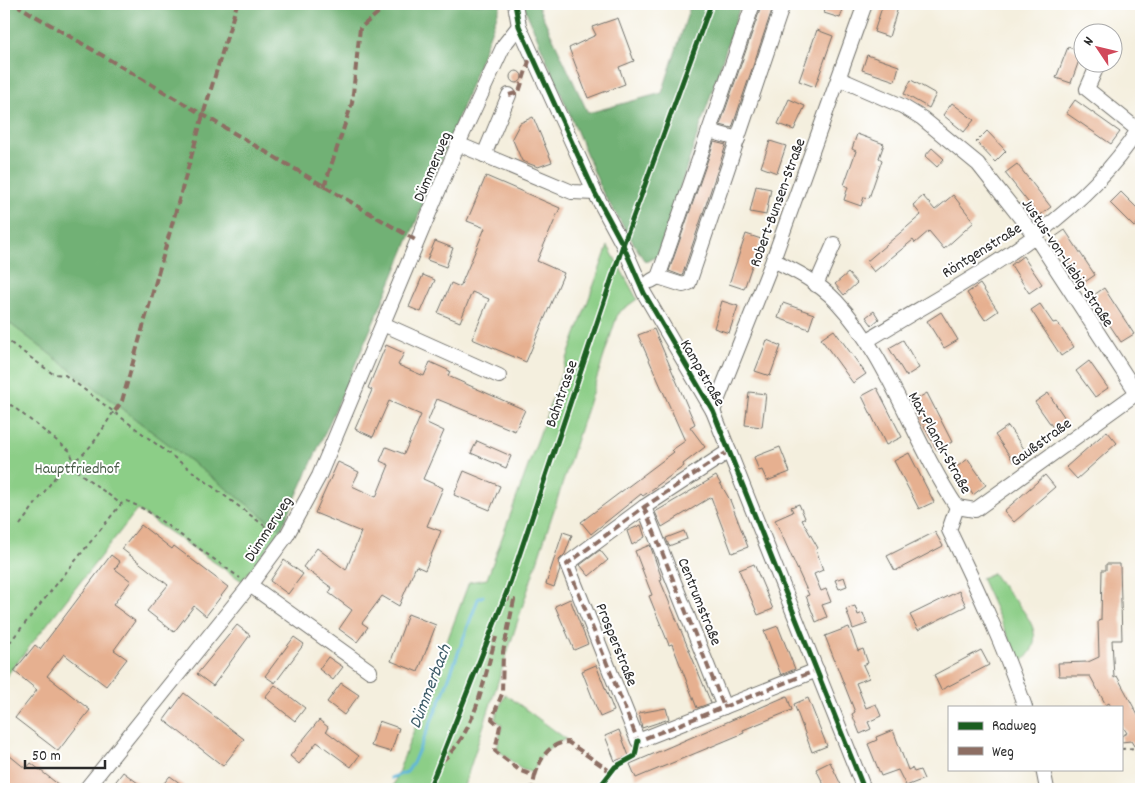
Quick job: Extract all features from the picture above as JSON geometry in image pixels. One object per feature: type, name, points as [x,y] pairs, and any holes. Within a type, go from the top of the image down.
[{"type":"street","name":"Kampstraße","points":[[515,4],[519,26],[595,193],[623,245],[641,285],[713,410],[864,789]]},
{"type":"street","points":[[658,277],[753,4]]},
{"type":"street","points":[[641,285],[658,277],[683,285],[689,283],[783,4]]},
{"type":"street","name":"Robert-Bunsen-Straße","points":[[713,410],[773,260],[840,79],[865,4]]},
{"type":"street","name":"Dümmerweg","points":[[86,789],[250,585],[283,541],[319,476],[458,144],[504,45],[519,26]]},
{"type":"street","name":"Röntgenstraße","points":[[868,340],[1035,236],[1082,197],[1122,154],[1138,130],[1087,89],[1094,72]]},
{"type":"street","name":"Justus-von-Liebig-Straße","points":[[840,79],[902,106],[922,118],[978,164],[1035,236],[1139,391]]},
{"type":"street","points":[[484,155],[509,95]]},
{"type":"street","points":[[709,130],[738,139]]},
{"type":"street","points":[[458,144],[572,192],[595,193]]},
{"type":"street","points":[[816,285],[834,244]]},
{"type":"street","name":"Max-Planck-Straße","points":[[773,260],[804,276],[836,300],[868,340],[940,483],[957,507],[949,530],[989,614],[1012,669],[1025,706]]},
{"type":"street","points":[[383,324],[499,376]]},
{"type":"street","name":"Gaußstraße","points":[[957,507],[975,510],[1139,391]]},
{"type":"street","name":"Prosperstraße","points":[[729,451],[644,507],[568,564],[638,742],[817,670]]},
{"type":"street","name":"Centrumstraße","points":[[644,507],[724,707]]},
{"type":"street","name":"Dümmerweg","points":[[250,585],[370,671]]},
{"type":"street","points":[[1042,770],[1047,789]]},
{"type":"path","points":[[4,338],[53,374],[65,375],[115,411],[283,541]]},
{"type":"path","points":[[4,347],[8,342]]},
{"type":"path","points":[[4,404],[9,408]]},
{"type":"path","points":[[4,415],[11,405],[70,451],[77,472],[121,504]]},
{"type":"path","points":[[20,525],[64,465],[75,462],[83,456],[115,411]]},
{"type":"path","points":[[4,645],[6,647],[121,504],[127,500],[146,510],[250,585]]},
{"type":"path","points":[[1122,749],[1137,748],[1141,756]]},
{"type":"green space","points":[[4,4],[501,4],[424,203],[340,400],[281,530],[4,319]]},
{"type":"green space","points":[[523,4],[537,4],[588,113],[662,93],[691,4],[741,4],[657,257],[645,262],[603,193]]},
{"type":"green space","points":[[608,246],[637,299],[618,313],[463,789],[392,789],[469,582],[487,579]]},
{"type":"green space","name":"Hauptfriedhof","points":[[4,319],[281,530],[242,581],[137,510],[4,679]]},
{"type":"green space","points":[[993,573],[1027,616],[1033,628],[1034,640],[1031,651],[1020,663],[981,578]]},
{"type":"green space","points":[[505,694],[566,739],[545,752],[533,773],[521,769],[497,749],[502,725],[495,719]]},
{"type":"building","points":[[762,4],[773,7],[732,128],[720,125]]},
{"type":"building","points":[[827,4],[845,4],[840,18],[824,13]]},
{"type":"building","points":[[883,4],[899,4],[889,37],[874,32]]},
{"type":"building","points":[[618,18],[634,61],[619,67],[625,84],[588,98],[569,48],[596,35],[592,27]]},
{"type":"building","points":[[817,30],[833,36],[815,87],[799,81]]},
{"type":"building","points":[[1068,47],[1072,48],[1072,72],[1075,72],[1071,83],[1056,78]]},
{"type":"building","points":[[867,55],[899,66],[895,81],[862,70]]},
{"type":"building","points":[[514,71],[518,71],[522,77],[518,83],[514,83],[510,79],[510,75]]},
{"type":"building","points":[[911,80],[936,94],[929,108],[904,94]]},
{"type":"building","points":[[789,99],[805,106],[794,130],[778,124]]},
{"type":"building","points":[[1075,100],[1120,132],[1111,144],[1066,113]]},
{"type":"building","points":[[952,103],[974,120],[964,132],[943,115]]},
{"type":"building","points":[[533,117],[552,162],[538,167],[522,161],[512,138],[520,123]]},
{"type":"building","points":[[987,131],[1006,151],[995,162],[976,142]]},
{"type":"building","points":[[857,134],[884,144],[879,158],[882,160],[869,198],[864,197],[861,206],[844,200],[848,187],[844,185],[856,151],[852,149]]},
{"type":"building","points":[[770,141],[786,146],[777,173],[761,167]]},
{"type":"building","points":[[714,142],[726,145],[682,276],[669,271]]},
{"type":"building","points":[[932,148],[944,159],[937,167],[925,156]]},
{"type":"building","points":[[1017,164],[1051,207],[1039,216],[1005,173]]},
{"type":"building","points":[[486,176],[560,208],[537,261],[564,273],[526,362],[472,339],[489,299],[472,292],[460,322],[438,313],[451,283],[460,287],[485,228],[467,221]]},
{"type":"building","points":[[756,186],[771,189],[766,215],[750,212]]},
{"type":"building","points":[[1121,192],[1141,212],[1141,219],[1134,227],[1110,203]]},
{"type":"building","points":[[953,195],[974,222],[944,249],[929,231],[915,243],[913,240],[874,272],[866,262],[921,215],[913,205],[923,196],[935,210]]},
{"type":"building","points":[[1065,230],[1095,275],[1082,284],[1052,239]]},
{"type":"building","points":[[746,234],[761,239],[744,289],[729,284]]},
{"type":"building","points":[[435,241],[453,248],[446,267],[427,260]]},
{"type":"building","points":[[1023,256],[1042,284],[1029,293],[1011,265]]},
{"type":"building","points":[[848,273],[857,283],[844,295],[835,284]]},
{"type":"building","points":[[423,275],[435,280],[421,312],[409,307]]},
{"type":"building","points":[[980,284],[998,311],[985,320],[967,293]]},
{"type":"building","points":[[1104,288],[1134,334],[1121,342],[1091,297]]},
{"type":"building","points":[[722,301],[738,306],[729,333],[714,328]]},
{"type":"building","points":[[783,303],[814,314],[809,329],[778,318]]},
{"type":"building","points":[[1040,304],[1053,323],[1057,322],[1074,347],[1061,356],[1031,310]]},
{"type":"building","points":[[874,311],[879,319],[872,325],[866,317]]},
{"type":"building","points":[[941,312],[958,340],[944,348],[927,321]]},
{"type":"building","points":[[654,329],[695,424],[690,427],[705,447],[683,464],[684,466],[643,496],[641,494],[591,534],[581,522],[674,452],[672,450],[685,441],[638,335]]},
{"type":"building","points":[[834,330],[866,374],[853,383],[821,339]]},
{"type":"building","points":[[767,340],[781,346],[770,376],[755,371]]},
{"type":"building","points":[[903,340],[919,368],[906,376],[889,348]]},
{"type":"building","points":[[386,345],[404,353],[398,365],[424,376],[430,362],[450,371],[448,376],[525,410],[515,431],[437,399],[427,423],[444,431],[423,479],[443,488],[427,526],[441,531],[425,570],[416,566],[399,606],[382,596],[362,623],[368,627],[357,642],[339,629],[352,610],[329,593],[332,588],[303,567],[317,548],[346,570],[361,532],[315,513],[338,462],[359,472],[352,486],[376,497],[389,465],[380,461],[386,447],[404,454],[421,415],[389,401],[373,437],[355,429],[372,390],[368,388]]},
{"type":"building","points":[[1089,361],[1108,388],[1095,397],[1076,371]]},
{"type":"building","points":[[877,388],[902,437],[886,445],[862,396]]},
{"type":"building","points":[[749,392],[766,394],[762,427],[745,425]]},
{"type":"building","points":[[927,393],[952,442],[937,450],[911,402]]},
{"type":"building","points":[[1048,393],[1067,421],[1054,429],[1035,402]]},
{"type":"building","points":[[1008,426],[1027,453],[1014,462],[995,435]]},
{"type":"building","points":[[1107,431],[1117,443],[1077,479],[1066,467]]},
{"type":"building","points":[[477,441],[511,456],[506,468],[471,453]]},
{"type":"building","points":[[780,447],[790,472],[767,481],[762,470],[759,471],[754,457]]},
{"type":"building","points":[[909,453],[934,502],[919,509],[894,461]]},
{"type":"building","points":[[968,459],[986,485],[973,495],[955,468]]},
{"type":"building","points":[[464,471],[500,486],[490,510],[454,495]]},
{"type":"building","points":[[1045,475],[1055,487],[1014,522],[1004,511]]},
{"type":"building","points":[[716,476],[730,500],[748,547],[732,553],[711,497],[662,527],[655,512]]},
{"type":"building","points":[[799,504],[805,518],[802,520],[818,548],[816,549],[823,570],[814,574],[821,591],[826,589],[831,602],[822,605],[827,617],[816,622],[806,596],[809,595],[775,520],[793,512],[791,507]]},
{"type":"building","points":[[141,525],[172,549],[174,546],[228,587],[206,616],[194,606],[174,632],[147,611],[168,585],[122,549]]},
{"type":"building","points":[[641,525],[645,537],[632,545],[627,531]]},
{"type":"building","points":[[684,531],[687,539],[669,546],[666,538]]},
{"type":"building","points":[[563,532],[572,535],[565,554],[559,560],[560,570],[554,587],[546,584]]},
{"type":"building","points":[[935,532],[943,546],[895,571],[887,556]]},
{"type":"building","points":[[650,545],[662,579],[660,580],[711,703],[697,708],[672,644],[669,645],[649,596],[652,595],[635,551]]},
{"type":"building","points":[[600,550],[608,560],[589,576],[580,565]]},
{"type":"building","points":[[111,555],[120,562],[115,569],[131,581],[113,605],[135,621],[114,650],[127,659],[106,686],[64,654],[47,676],[90,710],[58,751],[15,718],[37,690],[14,671],[35,645],[40,649]]},
{"type":"building","points":[[284,560],[303,574],[288,594],[270,581]]},
{"type":"building","points":[[754,564],[773,609],[758,615],[739,570]]},
{"type":"building","points":[[1106,564],[1120,564],[1122,640],[1112,640],[1114,678],[1117,676],[1141,721],[1141,743],[1134,746],[1131,741],[1122,742],[1122,736],[1127,733],[1122,726],[1122,706],[1110,706],[1109,703],[1106,705],[1090,676],[1059,676],[1058,663],[1088,662],[1099,657],[1098,621],[1101,620],[1102,570],[1106,570]]},
{"type":"building","points":[[844,577],[847,586],[839,589],[835,580]]},
{"type":"building","points":[[959,591],[966,606],[918,630],[910,615]]},
{"type":"building","points":[[570,599],[588,644],[574,650],[555,606]]},
{"type":"building","points":[[855,606],[858,615],[863,613],[867,624],[853,629],[846,609]]},
{"type":"building","points":[[408,614],[436,625],[418,672],[391,661]]},
{"type":"building","points":[[237,625],[250,635],[213,686],[197,674]]},
{"type":"building","points":[[778,626],[795,669],[781,675],[764,631]]},
{"type":"building","points":[[849,627],[858,651],[863,649],[868,663],[863,665],[869,678],[856,683],[866,708],[876,704],[881,716],[868,722],[871,729],[860,734],[852,714],[855,712],[825,636]]},
{"type":"building","points":[[294,637],[304,644],[275,683],[265,676]]},
{"type":"building","points":[[981,650],[989,665],[941,690],[934,675]]},
{"type":"building","points":[[328,657],[343,667],[333,680],[319,669]]},
{"type":"building","points":[[596,665],[614,711],[600,717],[582,671]]},
{"type":"building","points":[[341,683],[359,695],[344,715],[327,702]]},
{"type":"building","points":[[275,685],[305,708],[295,721],[265,697]]},
{"type":"building","points":[[184,693],[244,739],[223,766],[164,720]]},
{"type":"building","points":[[787,696],[792,710],[743,730],[744,733],[636,778],[630,764]]},
{"type":"building","points":[[808,698],[827,746],[812,752],[794,704]]},
{"type":"building","points":[[666,708],[669,719],[642,728],[639,713]]},
{"type":"building","points":[[319,720],[328,727],[326,731],[359,756],[351,767],[317,742],[299,764],[290,756]]},
{"type":"building","points":[[379,721],[399,728],[391,752],[371,746]]},
{"type":"building","points":[[619,730],[629,756],[615,761],[605,736]]},
{"type":"building","points":[[893,730],[908,770],[912,768],[914,772],[920,770],[924,779],[906,786],[898,770],[881,776],[868,744],[877,740],[876,737]]},
{"type":"building","points":[[4,751],[26,769],[31,763],[64,789],[4,789]]},
{"type":"building","points":[[830,762],[843,789],[826,789],[816,769]]},
{"type":"building","points":[[123,772],[146,789],[110,789]]},
{"type":"building","points":[[170,776],[188,789],[159,789]]},
{"type":"waterway","name":"Dümmerbach","points":[[391,778],[407,772],[413,763],[443,694],[478,599],[483,596]]},
{"type":"marked path","points":[[15,4],[417,241]]},
{"type":"marked path","points":[[115,411],[122,401],[203,115],[237,4]]},
{"type":"marked path","points":[[324,187],[352,103],[360,28],[385,7],[385,4]]},
{"type":"marked path","points":[[509,95],[519,92],[532,52]]},
{"type":"marked path","points":[[729,451],[644,507],[567,564],[638,741],[817,670]]},
{"type":"marked path","points":[[644,507],[724,707]]},
{"type":"marked path","points":[[506,601],[505,598],[514,600],[503,652],[502,694],[492,719],[500,726],[495,751],[519,770],[535,776],[532,789]]},
{"type":"marked path","points":[[442,761],[454,749],[471,720],[496,637]]},
{"type":"marked path","points":[[535,776],[539,764],[546,753],[555,745],[568,742],[611,772]]},
{"type":"cycle path","points":[[515,4],[519,26],[595,193],[623,245],[644,293],[713,411],[864,789]]},
{"type":"cycle path","name":"Bahntrasse","points":[[429,789],[508,589],[623,245],[711,4]]},
{"type":"cycle path","points":[[598,789],[615,767],[635,756],[638,741]]}]
